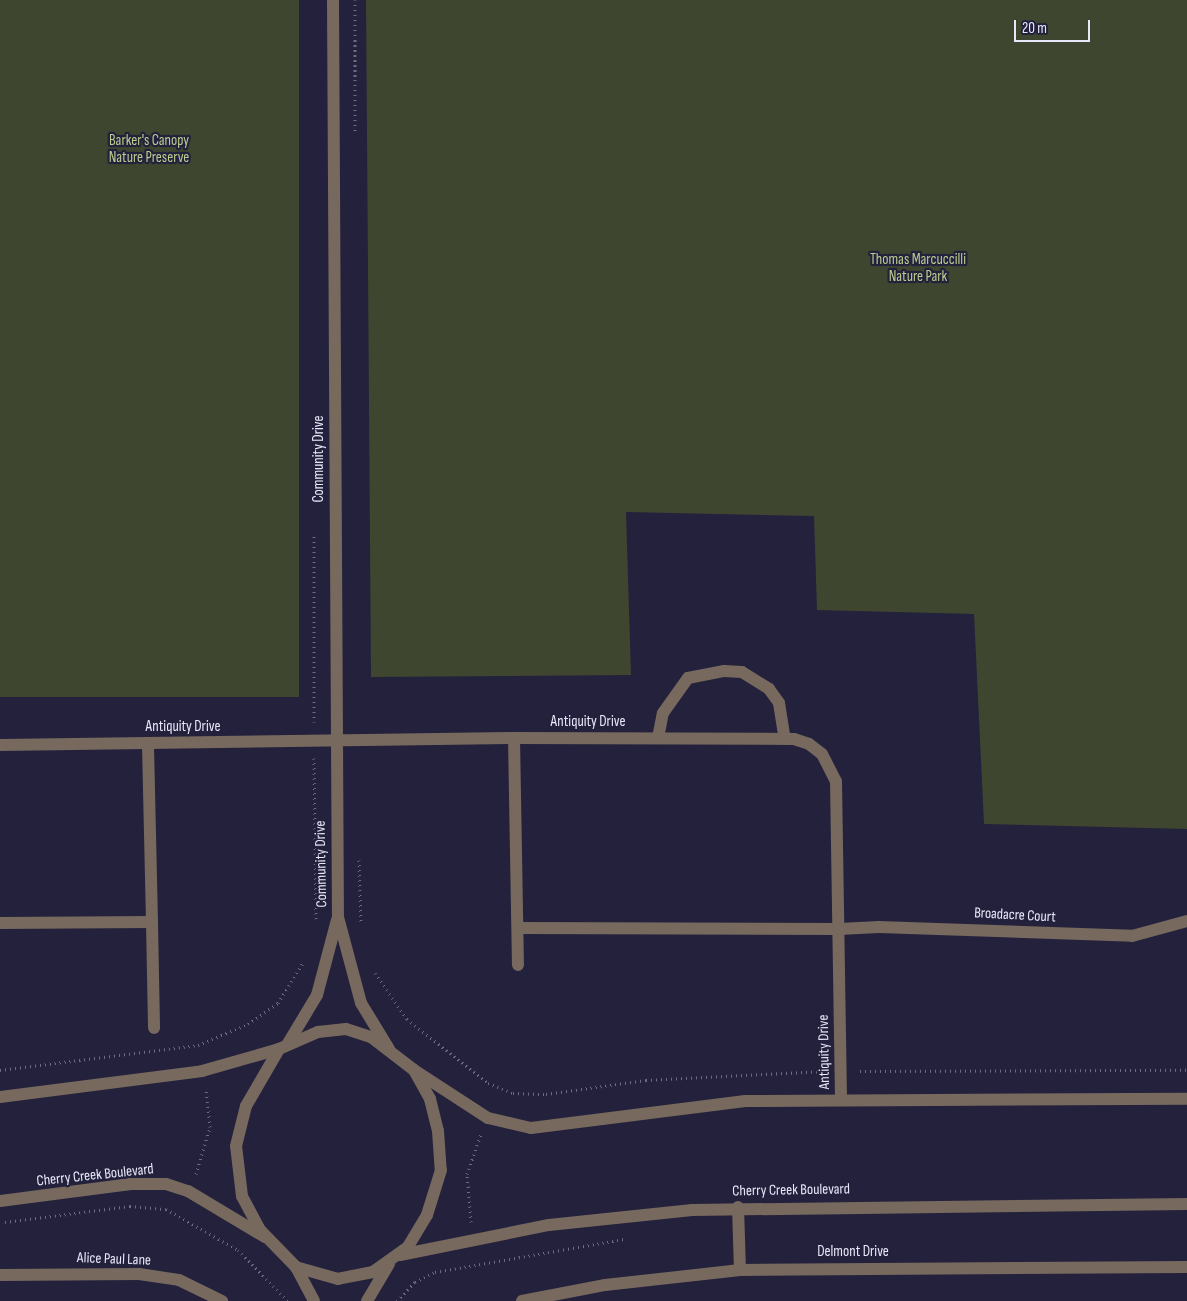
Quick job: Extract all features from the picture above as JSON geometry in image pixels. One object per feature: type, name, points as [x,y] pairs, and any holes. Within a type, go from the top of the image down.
[{"type":"street","name":"Community Drive","points":[[333,0],[338,917],[361,1003],[389,1049]]},
{"type":"street","points":[[658,738],[663,713],[688,678],[724,671],[742,672],[770,689],[779,703],[784,739]]},
{"type":"street","name":"Antiquity Drive","points":[[0,745],[336,742],[514,738],[658,738],[784,739],[817,749],[836,781],[841,1100]]},
{"type":"street","points":[[514,738],[518,965]]},
{"type":"street","points":[[148,744],[154,1028]]},
{"type":"street","name":"Community Drive","points":[[314,1301],[296,1268],[270,1239],[242,1196],[236,1146],[246,1106],[317,995],[338,917]]},
{"type":"street","name":"Broadacre Court","points":[[518,928],[839,929],[879,927],[1137,936],[1187,920]]},
{"type":"street","points":[[0,924],[152,922]]},
{"type":"street","name":"Community Drive","points":[[283,1047],[318,1032],[346,1029],[389,1049],[414,1070],[434,1115],[441,1170],[427,1215],[400,1255],[389,1264],[358,1277],[338,1279],[296,1268]]},
{"type":"street","points":[[0,1097],[202,1071],[283,1047]]},
{"type":"street","points":[[414,1070],[488,1118],[530,1128],[725,1103],[841,1100],[1187,1099]]},
{"type":"street","name":"Cherry Creek Boulevard","points":[[0,1202],[131,1184],[166,1184],[188,1191],[270,1239]]},
{"type":"street","name":"Cherry Creek Boulevard","points":[[400,1255],[548,1225],[738,1207],[1187,1204]]},
{"type":"street","points":[[738,1207],[740,1270]]},
{"type":"street","name":"Community Drive","points":[[367,1301],[389,1264]]},
{"type":"street","name":"Delmont Drive","points":[[522,1301],[605,1285],[740,1270],[1187,1267]]},
{"type":"street","name":"Alice Paul Lane","points":[[0,1275],[139,1274],[179,1280],[222,1301]]},
{"type":"path","points":[[314,724],[315,702]]},
{"type":"path","points":[[314,773],[316,922]]},
{"type":"path","points":[[359,850],[362,929]]},
{"type":"path","points":[[296,980],[308,950]]},
{"type":"path","points":[[371,965],[407,1019],[488,1083],[513,1093],[546,1094],[646,1080],[840,1070],[1187,1070]]},
{"type":"path","points":[[193,1181],[210,1127],[204,1083]]},
{"type":"path","points":[[472,1225],[467,1174],[483,1129]]},
{"type":"path","points":[[0,1222],[130,1206],[166,1209],[238,1250],[288,1301]]},
{"type":"path","points":[[397,1301],[414,1282],[435,1272],[628,1238]]},
{"type":"green space","name":"Barker's Canopy Nature Preserve","points":[[0,0],[299,0],[299,697],[0,697]]},
{"type":"green space","name":"Thomas Marcuccilli Nature Park","points":[[366,0],[1187,0],[1187,829],[984,824],[974,614],[817,610],[814,516],[626,512],[631,675],[371,677]]}]
